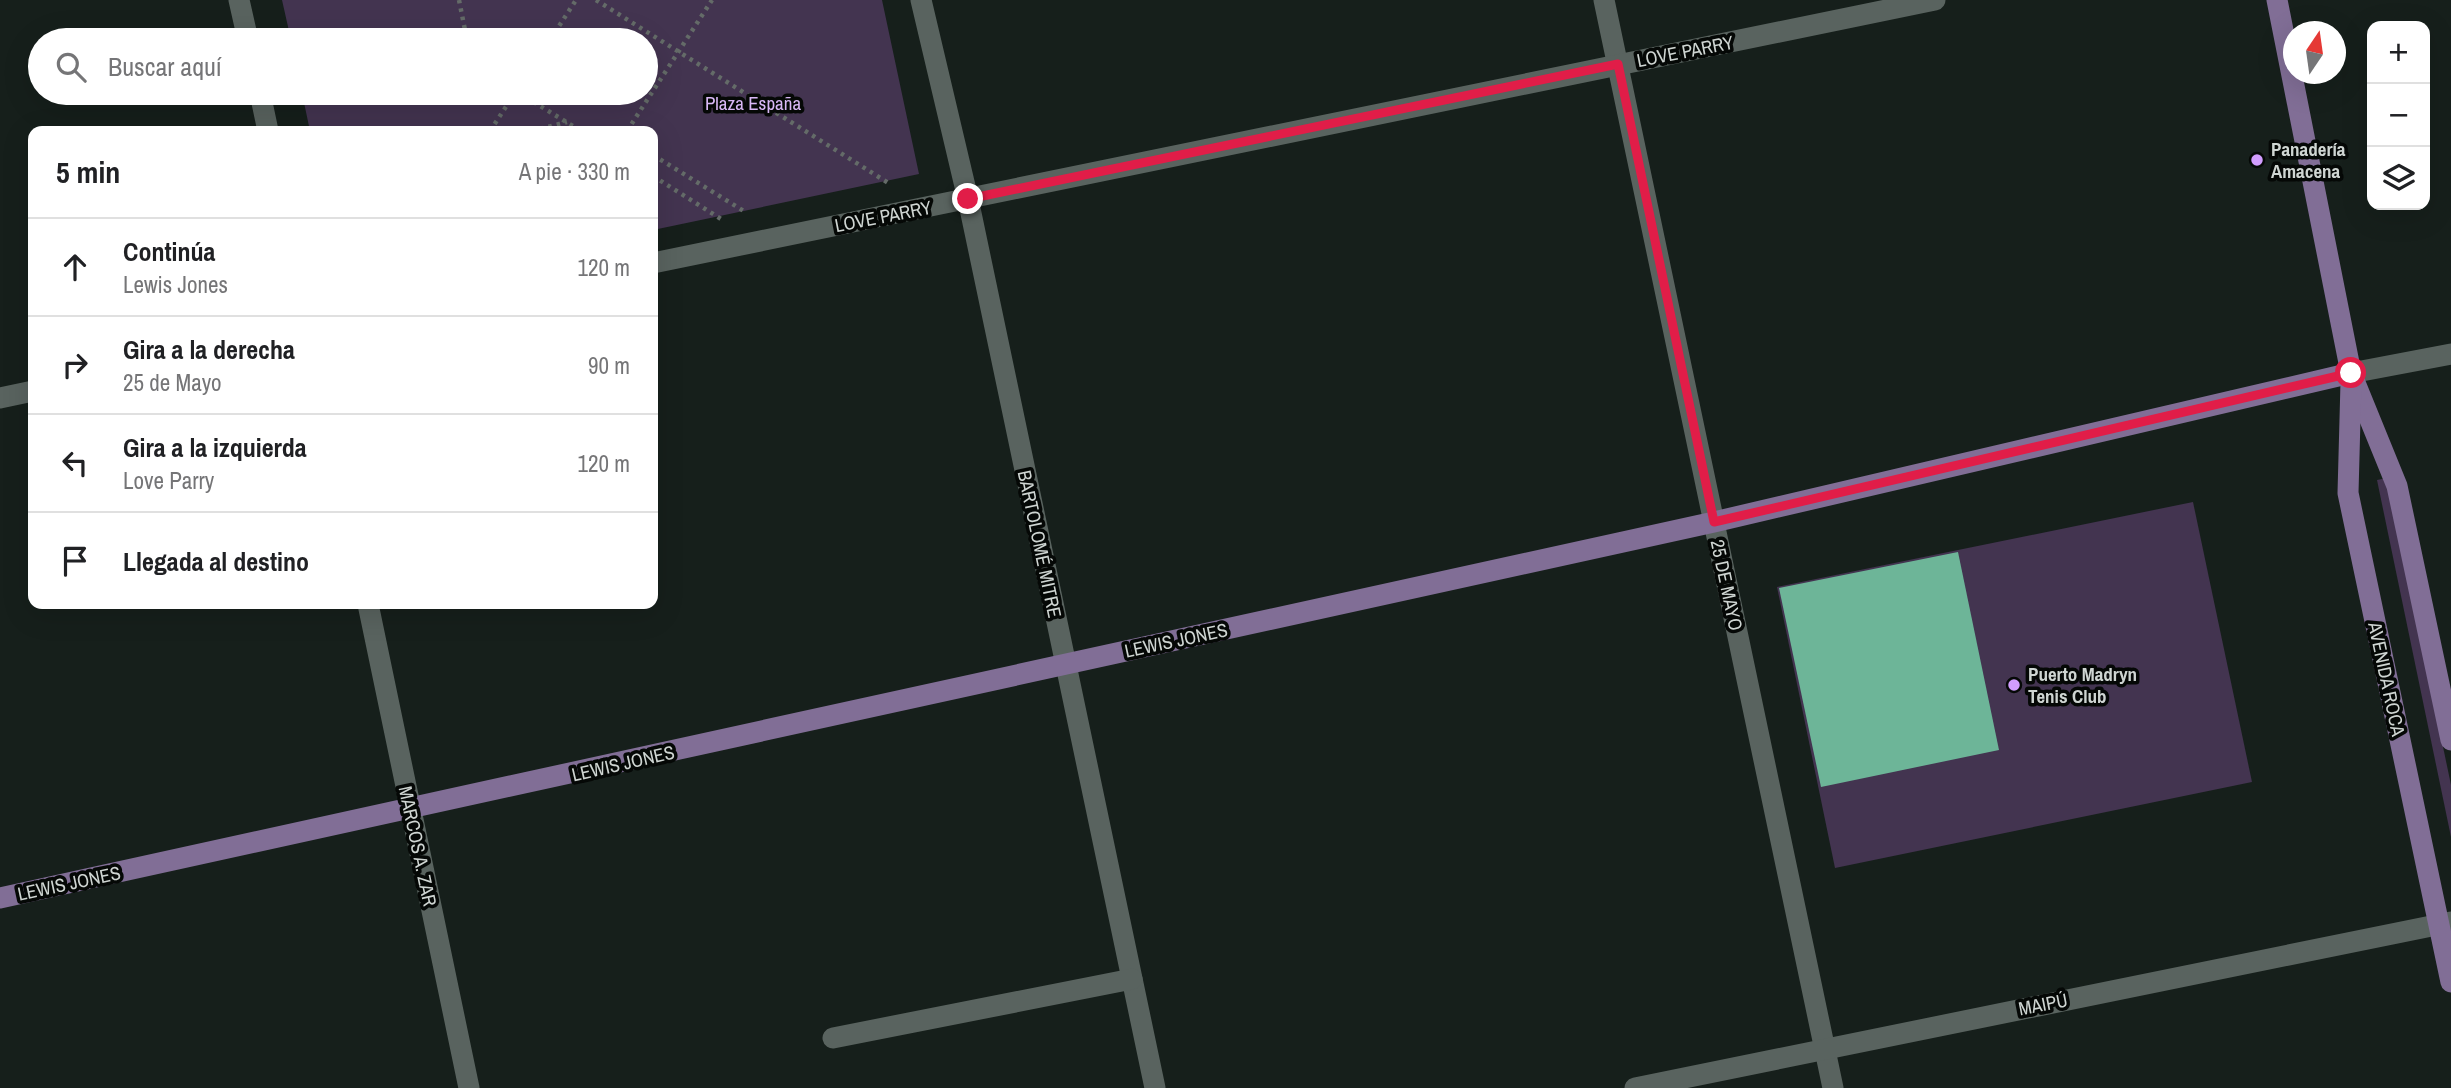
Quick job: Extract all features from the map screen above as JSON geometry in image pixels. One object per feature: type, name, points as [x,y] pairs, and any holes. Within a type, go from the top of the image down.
[{"type":"main road","name":"AVENIDA ROCA","points":[[2277,0],[2351,373],[2397,486],[2451,740]]},
{"type":"main road","name":"AVENIDA ROCA","points":[[2351,373],[2348,493],[2445,923],[2451,982]]},
{"type":"main road","name":"LEWIS JONES","points":[[0,898],[1714,522],[2351,373]]},
{"type":"street","points":[[239,0],[245,28]]},
{"type":"street","name":"BARTOLOMÉ MITRE","points":[[921,0],[968,199],[1155,1088]]},
{"type":"street","name":"25 DE MAYO","points":[[1604,0],[1833,1088]]},
{"type":"street","name":"LOVE PARRY","points":[[658,262],[1936,0]]},
{"type":"street","points":[[263,105],[267,126]]},
{"type":"street","points":[[2351,373],[2451,354]]},
{"type":"street","points":[[0,398],[28,392]]},
{"type":"street","name":"MARCOS A. ZAR","points":[[369,609],[469,1088]]},
{"type":"street","name":"MAIPÚ","points":[[1635,1088],[2445,923]]},
{"type":"street","points":[[833,1038],[1132,979]]},
{"type":"path","points":[[459,0],[465,28]]},
{"type":"path","points":[[558,28],[576,0]]},
{"type":"path","points":[[596,0],[640,28]]},
{"type":"path","points":[[658,84],[712,0]]},
{"type":"path","points":[[658,39],[927,207]]},
{"type":"path","points":[[494,126],[508,105]]},
{"type":"path","points":[[538,105],[573,126]]},
{"type":"path","points":[[631,126],[644,105]]},
{"type":"path","points":[[551,126],[567,122]]},
{"type":"path","points":[[658,158],[783,236]]},
{"type":"path","points":[[658,179],[757,241]]},
{"type":"green space","name":"Plaza España","points":[[282,0],[882,0],[919,174],[658,229],[658,126],[309,126],[305,105],[658,105],[658,28],[288,28]]},
{"type":"green space","points":[[2387,478],[2451,785],[2451,837],[2377,480]]},
{"type":"green space","name":"Puerto Madryn Tenis Club","points":[[2193,502],[2252,782],[1835,868],[1777,587]]},
{"type":"building","name":"Puerto Madryn Tenis Club","points":[[1958,552],[1999,750],[1821,787],[1779,588]]},
{"type":"place","name":"Panadería Amacena","points":[[2257,160]]},
{"type":"place","name":"Puerto Madryn Tenis Club","points":[[2014,685]]},
{"type":"route","points":[[968,199],[1618,64],[1714,522],[2351,373]]}]
